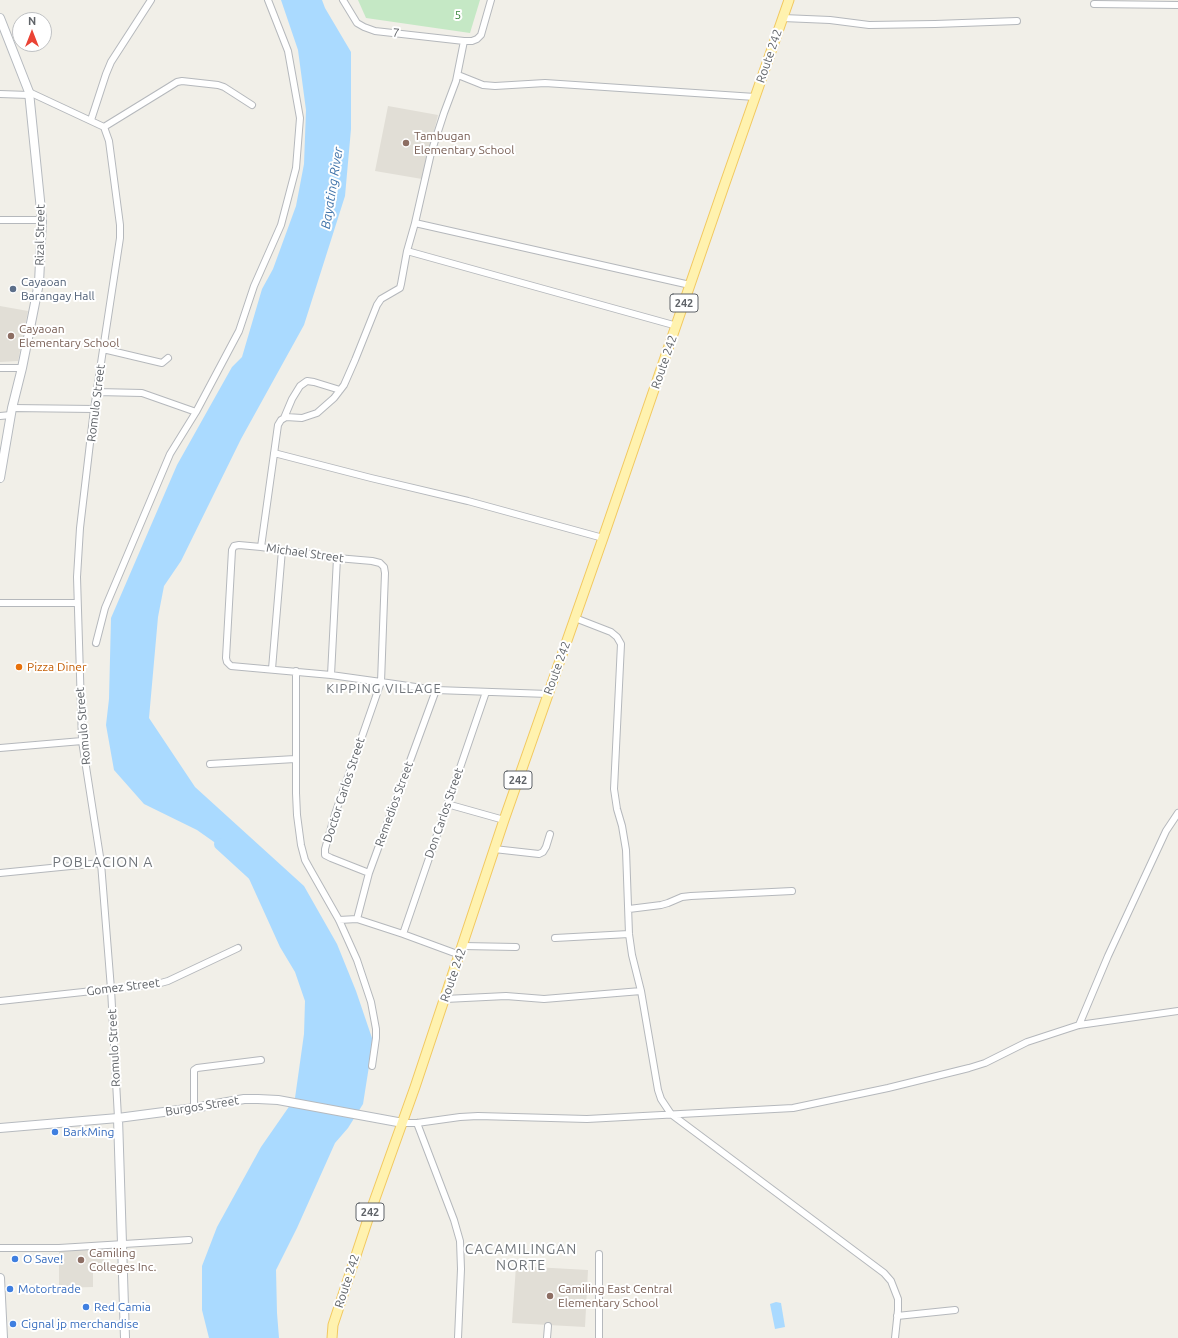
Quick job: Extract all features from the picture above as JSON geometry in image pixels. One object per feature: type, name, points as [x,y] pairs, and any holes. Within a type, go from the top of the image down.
[{"type":"main road","name":"Route 242","points":[[332,1338],[333,1325],[368,1217],[403,1123],[494,849],[677,326],[789,0]]},
{"type":"street","points":[[91,120],[106,74],[112,62],[151,0]]},
{"type":"street","points":[[96,643],[105,608],[170,454],[196,412],[239,331],[254,286],[282,225],[296,168],[300,118],[288,51],[268,0]]},
{"type":"street","name":"7","points":[[343,0],[357,23],[375,31],[464,41]]},
{"type":"street","points":[[284,418],[302,418],[317,413],[334,398],[344,385],[377,305],[381,299],[400,288],[407,251],[416,223],[431,153],[458,75],[464,41],[472,41],[481,35],[491,0]]},
{"type":"street","points":[[1094,4],[1110,2],[1163,2],[1178,5]]},
{"type":"street","name":"Rizal Street","points":[[0,18],[29,94],[42,220],[39,283],[0,478]]},
{"type":"street","points":[[783,18],[830,20],[869,24],[935,24],[1017,21]]},
{"type":"street","points":[[458,75],[483,85],[495,86],[546,83],[755,97]]},
{"type":"street","points":[[0,94],[29,94],[104,126],[182,81],[224,87],[252,105]]},
{"type":"street","name":"Romulo Street","points":[[104,126],[110,148],[120,225],[120,238],[94,409],[80,528],[77,602],[82,742],[101,863],[111,989],[118,1118],[125,1338]]},
{"type":"street","points":[[0,220],[42,220]]},
{"type":"street","points":[[416,223],[690,285]]},
{"type":"street","points":[[407,251],[677,326]]},
{"type":"street","points":[[103,349],[162,363],[168,358]]},
{"type":"street","points":[[0,368],[22,368]]},
{"type":"street","points":[[261,547],[278,424],[284,418],[292,399],[300,386],[307,382],[314,382],[340,390]]},
{"type":"street","points":[[97,392],[142,393],[196,412]]},
{"type":"street","points":[[0,416],[12,412],[94,409]]},
{"type":"street","points":[[274,453],[468,501],[603,538]]},
{"type":"street","name":"Michael Street","points":[[272,669],[231,666],[227,662],[232,550],[234,546],[261,547],[337,558],[372,561],[384,567],[386,573],[381,682]]},
{"type":"street","points":[[282,550],[272,669],[332,674],[436,690],[548,694]]},
{"type":"street","points":[[332,674],[337,558]]},
{"type":"street","points":[[0,603],[77,602]]},
{"type":"street","points":[[575,618],[611,632],[618,637],[621,644],[614,789],[626,850],[629,934],[632,955],[641,991],[658,1090],[661,1098],[671,1114],[884,1273],[891,1281],[898,1299],[895,1338]]},
{"type":"street","points":[[296,671],[295,759],[297,815],[301,845],[305,860],[339,920],[357,960],[371,1002],[376,1029],[372,1066]]},
{"type":"street","name":"Doctor Carlos Street","points":[[369,873],[331,858],[326,855],[325,849],[381,682]]},
{"type":"street","name":"Remedios Street","points":[[357,919],[369,873],[436,690]]},
{"type":"street","name":"Don Carlos Street","points":[[403,934],[486,692]]},
{"type":"street","points":[[0,748],[82,742]]},
{"type":"street","points":[[210,764],[295,759]]},
{"type":"street","points":[[447,804],[504,820]]},
{"type":"street","points":[[1079,1025],[1108,956],[1166,831],[1178,813]]},
{"type":"street","points":[[494,849],[539,854],[543,852],[546,847],[550,834]]},
{"type":"street","points":[[0,873],[101,863]]},
{"type":"street","points":[[628,909],[661,905],[682,897],[691,896],[792,891]]},
{"type":"street","points":[[339,920],[357,919],[461,951],[516,947]]},
{"type":"street","points":[[554,938],[629,934]]},
{"type":"street","name":"Gomez Street","points":[[0,1001],[157,984],[168,981],[238,948]]},
{"type":"street","points":[[445,999],[506,996],[544,999],[641,991]]},
{"type":"street","points":[[403,1123],[416,1123],[478,1116],[587,1118],[793,1108],[888,1088],[977,1066],[1026,1042],[1079,1025],[1178,1011]]},
{"type":"street","points":[[194,1108],[194,1070],[198,1068],[261,1060]]},
{"type":"street","name":"Burgos Street","points":[[0,1128],[118,1118],[194,1108],[244,1099],[278,1100],[358,1116],[403,1123]]},
{"type":"street","points":[[416,1123],[454,1220],[460,1241],[461,1269],[458,1338]]},
{"type":"street","points":[[0,1248],[59,1248],[189,1240]]},
{"type":"street","points":[[599,1254],[599,1338]]},
{"type":"street","points":[[0,1278],[3,1338]]},
{"type":"street","points":[[897,1316],[955,1310]]},
{"type":"street","points":[[547,1338],[548,1326]]},
{"type":"shaded area","name":"Tambugan Elementary School","points":[[388,106],[438,115],[422,179],[375,171]]},
{"type":"shaded area","name":"Cayaoan Elementary School","points":[[0,306],[28,311],[18,361],[0,362]]},
{"type":"shaded area","name":"Camiling Colleges Inc.","points":[[104,1244],[104,1272],[93,1272],[93,1287],[59,1288],[59,1248]]},
{"type":"shaded area","name":"Camiling East Central Elementary School","points":[[516,1266],[588,1270],[585,1327],[512,1323]]},
{"type":"green space","name":"5","points":[[358,0],[480,0],[470,33],[366,18]]},
{"type":"water","name":"Bayating River","points":[[281,0],[322,0],[325,8],[351,52],[351,129],[345,196],[304,325],[241,439],[181,561],[164,586],[158,617],[149,718],[195,787],[304,886],[337,944],[356,991],[373,1041],[363,1104],[348,1128],[335,1143],[297,1228],[276,1270],[279,1338],[209,1338],[202,1310],[202,1266],[217,1227],[261,1147],[295,1098],[304,1034],[305,1001],[295,972],[280,947],[241,861],[197,830],[144,804],[114,770],[106,725],[109,699],[111,618],[177,465],[232,367],[242,357],[262,289],[273,269],[296,206],[304,164],[306,110],[298,50]]},
{"type":"water","points":[[776,1302],[781,1303],[785,1327],[775,1329],[770,1304]]},
{"type":"waterway","points":[[220,844],[255,876]]},
{"type":"place","name":"Tambugan Elementary School","points":[[406,143]]},
{"type":"place","name":"Cayaoan Barangay Hall","points":[[13,289]]},
{"type":"place","name":"Cayaoan Elementary School","points":[[11,336]]},
{"type":"place","name":"Pizza Diner","points":[[19,667]]},
{"type":"place","name":"BarkMing","points":[[55,1132]]},
{"type":"place","name":"O Save!","points":[[15,1259]]},
{"type":"place","name":"Camiling Colleges Inc.","points":[[81,1260]]},
{"type":"place","name":"Motortrade","points":[[10,1289]]},
{"type":"place","name":"Camiling East Central Elementary School","points":[[550,1296]]},
{"type":"place","name":"Red Camia","points":[[86,1307]]},
{"type":"place","name":"Cignal jp merchandise","points":[[13,1324]]},
{"type":"district","name":"KIPPING VILLAGE","points":[[384,689]]},
{"type":"district","name":"POBLACION A","points":[[103,862]]},
{"type":"district","name":"CACAMILINGAN NORTE","points":[[521,1258]]}]
